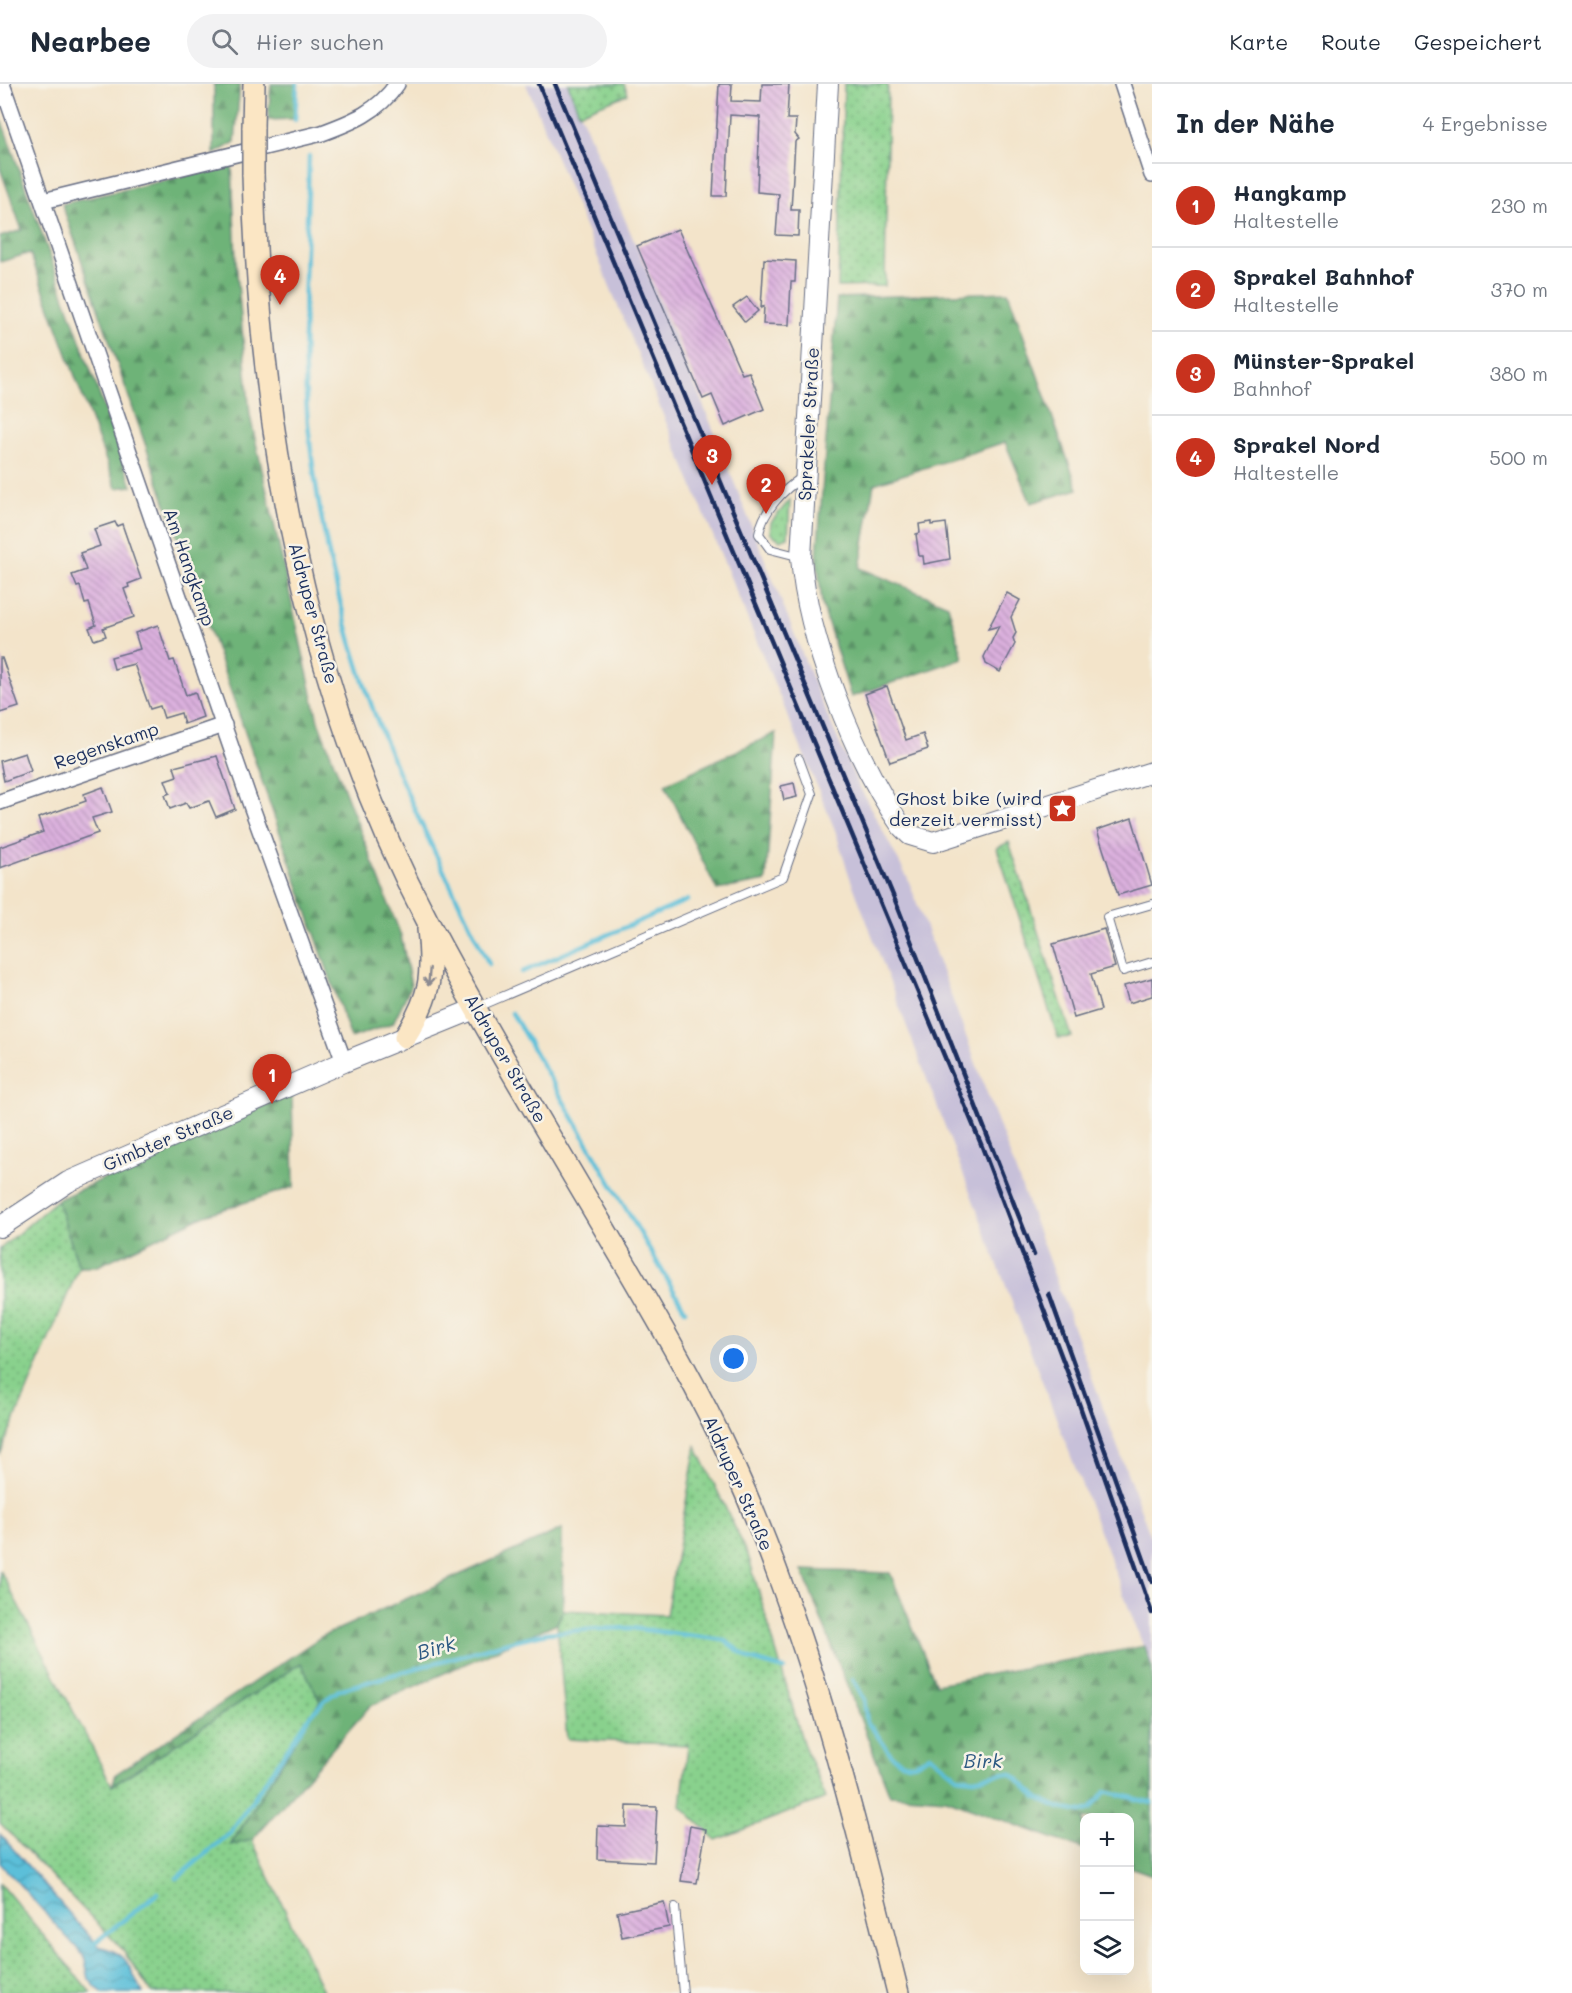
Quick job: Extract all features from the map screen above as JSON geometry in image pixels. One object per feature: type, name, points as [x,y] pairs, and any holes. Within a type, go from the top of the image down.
[{"type":"main road","name":"Aldruper Straße","points":[[254,84],[255,250],[264,361],[283,484],[303,577],[333,686],[357,759],[389,838],[426,919],[683,1362],[735,1470],[776,1565],[807,1652],[835,1742],[898,1993]]},
{"type":"main road","points":[[405,1037],[422,1009],[430,982],[426,919]]},
{"type":"street","name":"Am Hangkamp","points":[[2,84],[224,725],[344,1062]]},
{"type":"street","points":[[43,201],[322,133],[358,120],[377,107],[397,84]]},
{"type":"street","name":"Sprakeler Straße","points":[[828,84],[801,557],[803,581],[815,634],[861,754],[902,827],[910,835],[933,842],[1152,772]]},
{"type":"street","points":[[1122,84],[1152,175]]},
{"type":"street","name":"Regenskamp","points":[[0,802],[224,725]]},
{"type":"street","name":"Gimbter Straße","points":[[0,1227],[68,1182],[344,1062],[477,1008]]},
{"type":"lane","points":[[801,557],[770,549],[759,534],[761,522],[766,514],[793,483],[805,475]]},
{"type":"lane","points":[[477,1008],[783,877],[813,794],[799,759]]},
{"type":"lane","points":[[1152,904],[1107,917],[1123,971],[1152,962]]},
{"type":"lane","points":[[675,1907],[683,1993]]},
{"type":"shaded area","points":[[526,84],[568,84],[709,419],[819,696],[854,776],[908,879],[1152,1540],[1152,1669],[849,875],[835,830]]},
{"type":"green space","points":[[214,84],[240,84],[235,142],[214,154]]},
{"type":"green space","points":[[271,84],[298,84],[294,119],[268,120]]},
{"type":"green space","points":[[568,84],[624,84],[628,94],[579,113]]},
{"type":"green space","points":[[844,84],[888,84],[885,286],[838,287]]},
{"type":"green space","points":[[0,116],[132,486],[116,488],[30,253],[0,262],[0,237],[22,230],[0,168]]},
{"type":"green space","points":[[232,165],[236,262],[250,416],[318,721],[401,936],[411,986],[393,1023],[351,1038],[62,204]]},
{"type":"green space","points":[[1008,292],[1078,489],[1031,503],[1005,442],[874,484],[860,568],[948,605],[963,658],[851,697],[822,604],[817,557],[837,298]]},
{"type":"green space","points":[[790,500],[788,537],[780,540],[770,533],[771,522]]},
{"type":"green space","points":[[776,733],[766,881],[717,890],[665,784]]},
{"type":"green space","points":[[1009,842],[1072,1037],[1058,1038],[997,848]]},
{"type":"green space","points":[[292,1093],[294,1187],[205,1215],[96,1267],[79,1267],[57,1200]]},
{"type":"green space","points":[[57,1200],[79,1267],[0,1455],[0,1249]]},
{"type":"green space","points":[[696,1446],[748,1555],[803,1743],[826,1798],[716,1840],[681,1806],[688,1745],[567,1739],[557,1623],[563,1610],[666,1615]]},
{"type":"green space","points":[[562,1529],[563,1610],[557,1623],[370,1706],[252,1840],[231,1845],[320,1701],[301,1663],[112,1786],[116,1774],[321,1637]]},
{"type":"green space","points":[[0,1570],[112,1786],[301,1663],[320,1701],[231,1844],[252,1840],[324,1993],[152,1993],[122,1949],[0,1823]]},
{"type":"green space","points":[[802,1570],[890,1573],[936,1684],[1145,1646],[1152,1669],[1152,1875],[1134,1868],[1134,1813],[1080,1813],[1080,1849],[946,1799],[890,1795]]},
{"type":"green space","points":[[0,1883],[91,1993],[0,1993]]},
{"type":"water","points":[[0,1834],[98,1946],[123,1957],[143,1993],[104,1993],[95,1987],[89,1979],[84,1956],[0,1863]]},
{"type":"building","points":[[719,84],[732,84],[731,101],[761,102],[762,84],[789,84],[787,119],[796,119],[795,134],[799,139],[795,142],[791,210],[799,210],[798,236],[776,235],[779,194],[757,192],[760,117],[730,115],[726,196],[713,196]]},
{"type":"building","points":[[678,229],[742,374],[749,372],[764,409],[725,426],[712,395],[703,399],[637,246]]},
{"type":"building","points":[[764,259],[796,261],[795,282],[791,282],[789,325],[763,324],[764,306],[761,308]]},
{"type":"building","points":[[747,297],[758,311],[745,322],[733,307]]},
{"type":"building","points":[[115,522],[117,526],[122,524],[141,579],[128,584],[129,587],[124,589],[134,617],[103,628],[106,636],[94,640],[89,628],[96,625],[89,603],[85,604],[80,586],[77,587],[72,575],[86,570],[80,553],[100,546],[94,529]]},
{"type":"building","points":[[931,522],[931,525],[946,523],[950,559],[924,564],[923,556],[919,556],[916,534],[920,533],[919,524]]},
{"type":"building","points":[[1007,593],[1020,600],[1011,617],[1016,633],[1013,638],[1015,644],[1000,672],[986,664],[984,657],[999,626],[988,629]]},
{"type":"building","points":[[158,625],[170,661],[174,660],[186,695],[195,692],[203,717],[184,724],[181,713],[164,718],[160,706],[150,709],[134,664],[114,669],[111,657],[140,649],[135,633]]},
{"type":"building","points":[[0,658],[2,658],[19,707],[0,713]]},
{"type":"building","points":[[887,686],[906,740],[923,734],[928,749],[890,762],[865,694]]},
{"type":"building","points":[[25,753],[31,771],[4,781],[0,761]]},
{"type":"building","points":[[217,756],[235,809],[216,817],[209,801],[189,808],[186,803],[170,809],[165,795],[170,793],[165,780],[177,776],[174,767]]},
{"type":"building","points":[[794,783],[797,797],[784,800],[781,786]]},
{"type":"building","points":[[103,787],[112,812],[92,818],[98,833],[0,868],[0,847],[43,832],[38,818],[86,801],[84,794]]},
{"type":"building","points":[[1132,818],[1152,885],[1118,895],[1097,830]]},
{"type":"building","points":[[1104,929],[1115,967],[1091,974],[1101,1010],[1074,1018],[1053,944]]},
{"type":"building","points":[[1152,978],[1152,996],[1129,1003],[1124,986]]},
{"type":"building","points":[[627,1806],[657,1807],[654,1862],[597,1859],[598,1826],[626,1827]]},
{"type":"building","points":[[690,1826],[706,1829],[697,1883],[681,1881]]},
{"type":"building","points":[[664,1902],[669,1927],[622,1937],[617,1912]]},
{"type":"waterway","points":[[295,120],[297,84]]},
{"type":"waterway","points":[[309,156],[304,357],[312,459],[332,570],[351,643],[386,744],[428,839],[489,964]]},
{"type":"waterway","points":[[522,972],[688,900]]},
{"type":"waterway","points":[[512,1013],[685,1310]]},
{"type":"waterway","name":"Birk","points":[[177,1878],[230,1833],[310,1716],[325,1700],[339,1690],[512,1641],[547,1633],[596,1629],[631,1628],[724,1640],[750,1659],[784,1669]]},
{"type":"waterway","name":"Birk","points":[[853,1679],[864,1699],[867,1723],[892,1755],[905,1763],[913,1764],[930,1755],[957,1777],[974,1779],[1004,1773],[1012,1774],[1038,1798],[1060,1808],[1081,1812],[1091,1809],[1105,1791],[1152,1803]]},
{"type":"waterway","name":"Birk","points":[[92,1945],[158,1893]]},
{"type":"railway","points":[[539,84],[981,1144],[1075,1392],[1152,1613]]},
{"type":"railway","points":[[555,84],[897,905],[1034,1255]]},
{"type":"railway","points":[[1049,1294],[1152,1582]]},
{"type":"place","name":"Sprakel Nord","points":[[280,305]]},
{"type":"place","name":"Münster-Sprakel","points":[[712,485]]},
{"type":"place","name":"Sprakel Bahnhof","points":[[766,514]]},
{"type":"place","name":"Ghost bike (wird derzeit vermisst)","points":[[1063,808]]},
{"type":"place","name":"Hangkamp","points":[[272,1104]]}]
